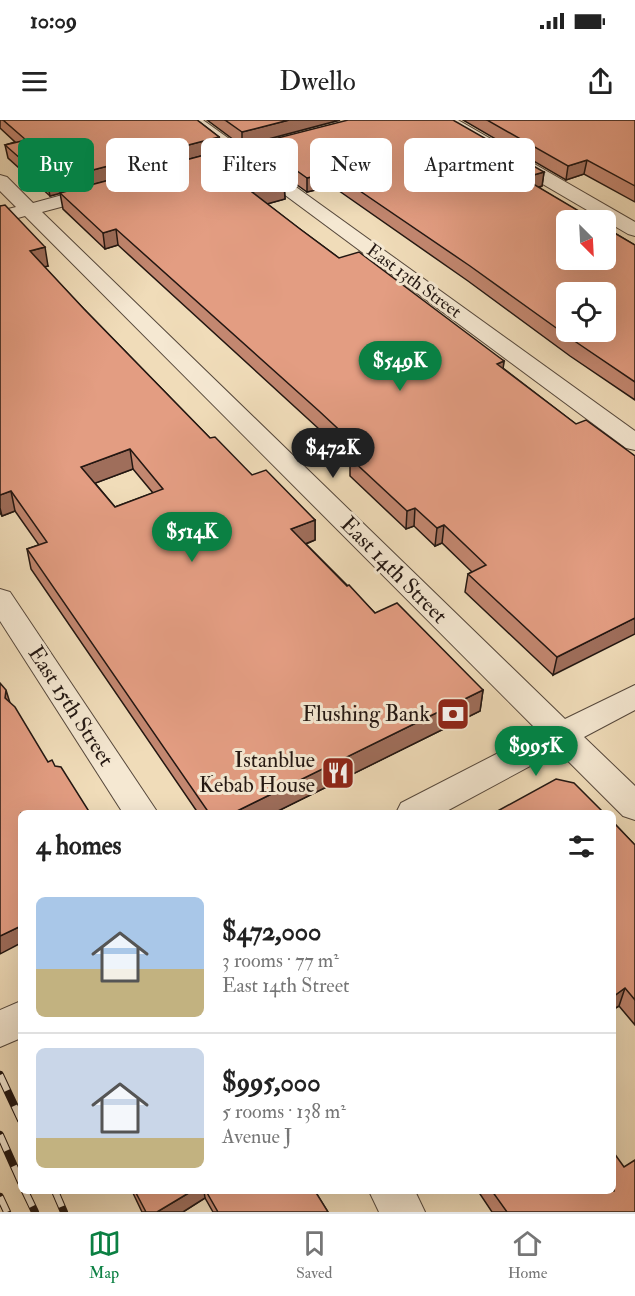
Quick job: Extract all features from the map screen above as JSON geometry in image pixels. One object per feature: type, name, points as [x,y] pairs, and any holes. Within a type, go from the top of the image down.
[{"type":"street","name":"East 13th Street","points":[[192,120],[635,443]]},
{"type":"street","points":[[446,120],[635,230]]},
{"type":"street","name":"East 14th Street","points":[[0,181],[635,807]]},
{"type":"street","points":[[0,217],[106,189]]},
{"type":"street","name":"East 15th Street","points":[[0,599],[139,810]]},
{"type":"street","points":[[419,810],[635,696]]},
{"type":"street","points":[[0,1029],[18,1020]]},
{"type":"street","points":[[392,1194],[403,1212]]},
{"type":"building","points":[[3,120],[197,120],[219,137],[201,138],[201,142],[189,145],[189,138],[106,138],[106,167],[94,170],[94,138],[24,138]]},
{"type":"building","points":[[225,120],[289,120],[242,132]]},
{"type":"building","points":[[348,120],[453,120],[484,138],[404,138],[404,192],[535,192],[535,185],[577,210],[556,210],[556,270],[616,270],[616,234],[635,245],[635,382],[576,342],[616,342],[616,282],[556,282],[556,328],[361,192],[392,192],[392,138],[310,138],[310,177],[307,178],[298,172],[298,138],[278,138]]},
{"type":"building","points":[[487,120],[635,120],[635,186],[587,160],[568,166],[535,147],[535,138],[519,138]]},
{"type":"building","points":[[18,142],[18,156],[5,145]]},
{"type":"building","points":[[201,156],[201,192],[252,192],[339,258],[359,252],[504,361],[497,364],[576,424],[586,420],[635,456],[635,618],[557,657],[468,574],[486,565],[444,525],[437,528],[415,508],[407,511],[350,458],[364,453],[319,411],[116,229],[103,233],[60,193],[94,192],[94,184],[106,181],[106,192],[189,192],[189,159]]},
{"type":"building","points":[[535,167],[544,172],[535,175]]},
{"type":"building","points":[[5,205],[45,247],[30,251],[210,438],[215,437],[252,475],[266,470],[315,520],[291,529],[347,586],[349,585],[375,613],[397,603],[483,690],[239,810],[207,810],[27,549],[47,542],[11,491],[0,495],[0,206]],"holes":[[[130,449],[163,489],[115,507],[81,467]]]},
{"type":"building","points":[[0,683],[6,690],[5,698],[15,707],[48,762],[52,760],[55,766],[61,767],[88,810],[18,810],[18,927],[0,936]]},
{"type":"building","points":[[556,779],[574,783],[601,810],[499,810]]},
{"type":"building","points":[[616,825],[635,845],[635,1000],[625,988],[616,995]]},
{"type":"building","points":[[616,1156],[624,1167],[635,1160],[635,1212],[507,1212],[494,1194],[616,1194]]},
{"type":"building","points":[[137,1194],[187,1194],[157,1212],[146,1212]]},
{"type":"building","points":[[208,1194],[317,1194],[328,1212],[218,1212]]},
{"type":"railway","points":[[0,1075],[18,1114]]},
{"type":"railway","points":[[0,1135],[18,1175]]},
{"type":"railway","points":[[26,1194],[35,1212]]},
{"type":"railway","points":[[56,1194],[64,1212]]},
{"type":"railway","points":[[0,1197],[7,1212]]},
{"type":"place","name":"Flushing Bank","points":[[453,714]]},
{"type":"place","name":"Istanblue Kebab House","points":[[338,773]]}]
